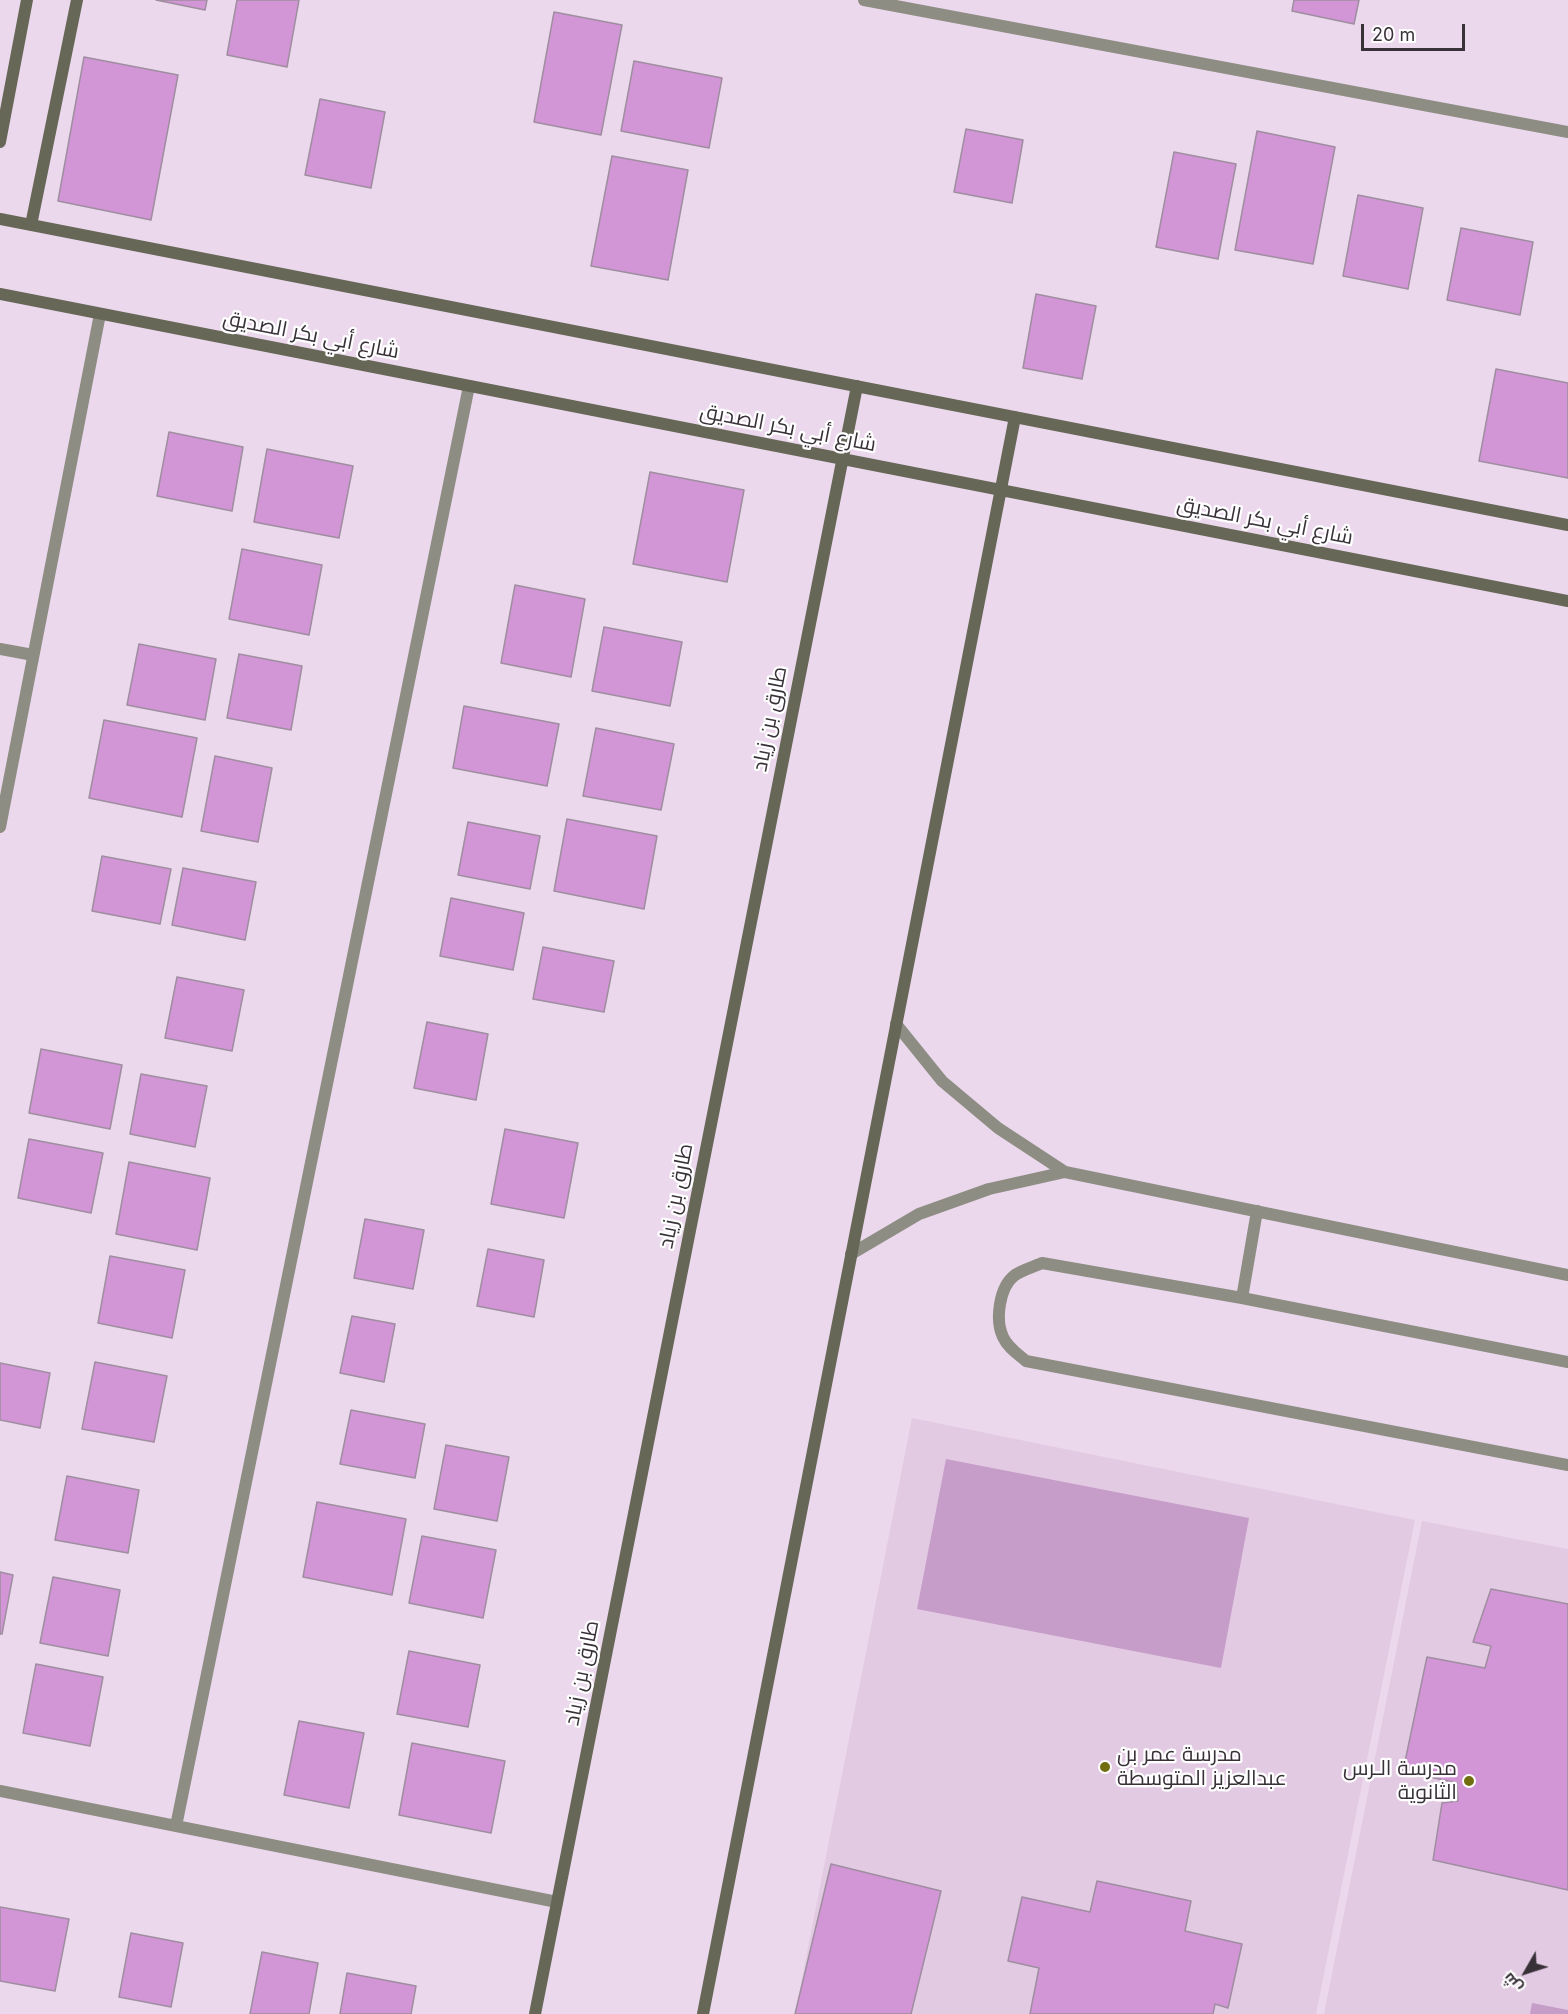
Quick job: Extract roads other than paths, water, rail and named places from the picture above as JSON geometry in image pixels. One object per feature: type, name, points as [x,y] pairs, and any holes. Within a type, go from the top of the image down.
[{"type":"street","points":[[0,141],[27,0]]},
{"type":"street","points":[[31,225],[77,0]]},
{"type":"street","points":[[864,0],[1568,132]]},
{"type":"street","points":[[0,219],[1568,525]]},
{"type":"street","name":"شارع أبي بكر الصديق","points":[[0,294],[1568,601]]},
{"type":"street","points":[[0,827],[100,314]]},
{"type":"street","points":[[176,1826],[469,386]]},
{"type":"street","name":"طارق بن زياد","points":[[535,2014],[857,386]]},
{"type":"street","points":[[703,2014],[1015,417]]},
{"type":"street","points":[[0,649],[33,655]]},
{"type":"street","points":[[896,1024],[942,1081],[998,1128],[1065,1172],[1568,1275]]},
{"type":"street","points":[[851,1254],[919,1214],[989,1189],[1065,1172]]},
{"type":"street","points":[[1242,1298],[1257,1211]]},
{"type":"street","points":[[1568,1362],[1242,1298],[1042,1263],[1014,1275],[1004,1290],[999,1316],[1003,1336],[1012,1350],[1026,1361],[1568,1465]]},
{"type":"street","points":[[0,1791],[557,1902]]},
{"type":"place","name":"مدرسة عمر بن عبدالعزيز المتوسطة","points":[[1105,1767]]},
{"type":"place","name":"مدرسة الـرس الثانوية","points":[[1469,1781]]}]
